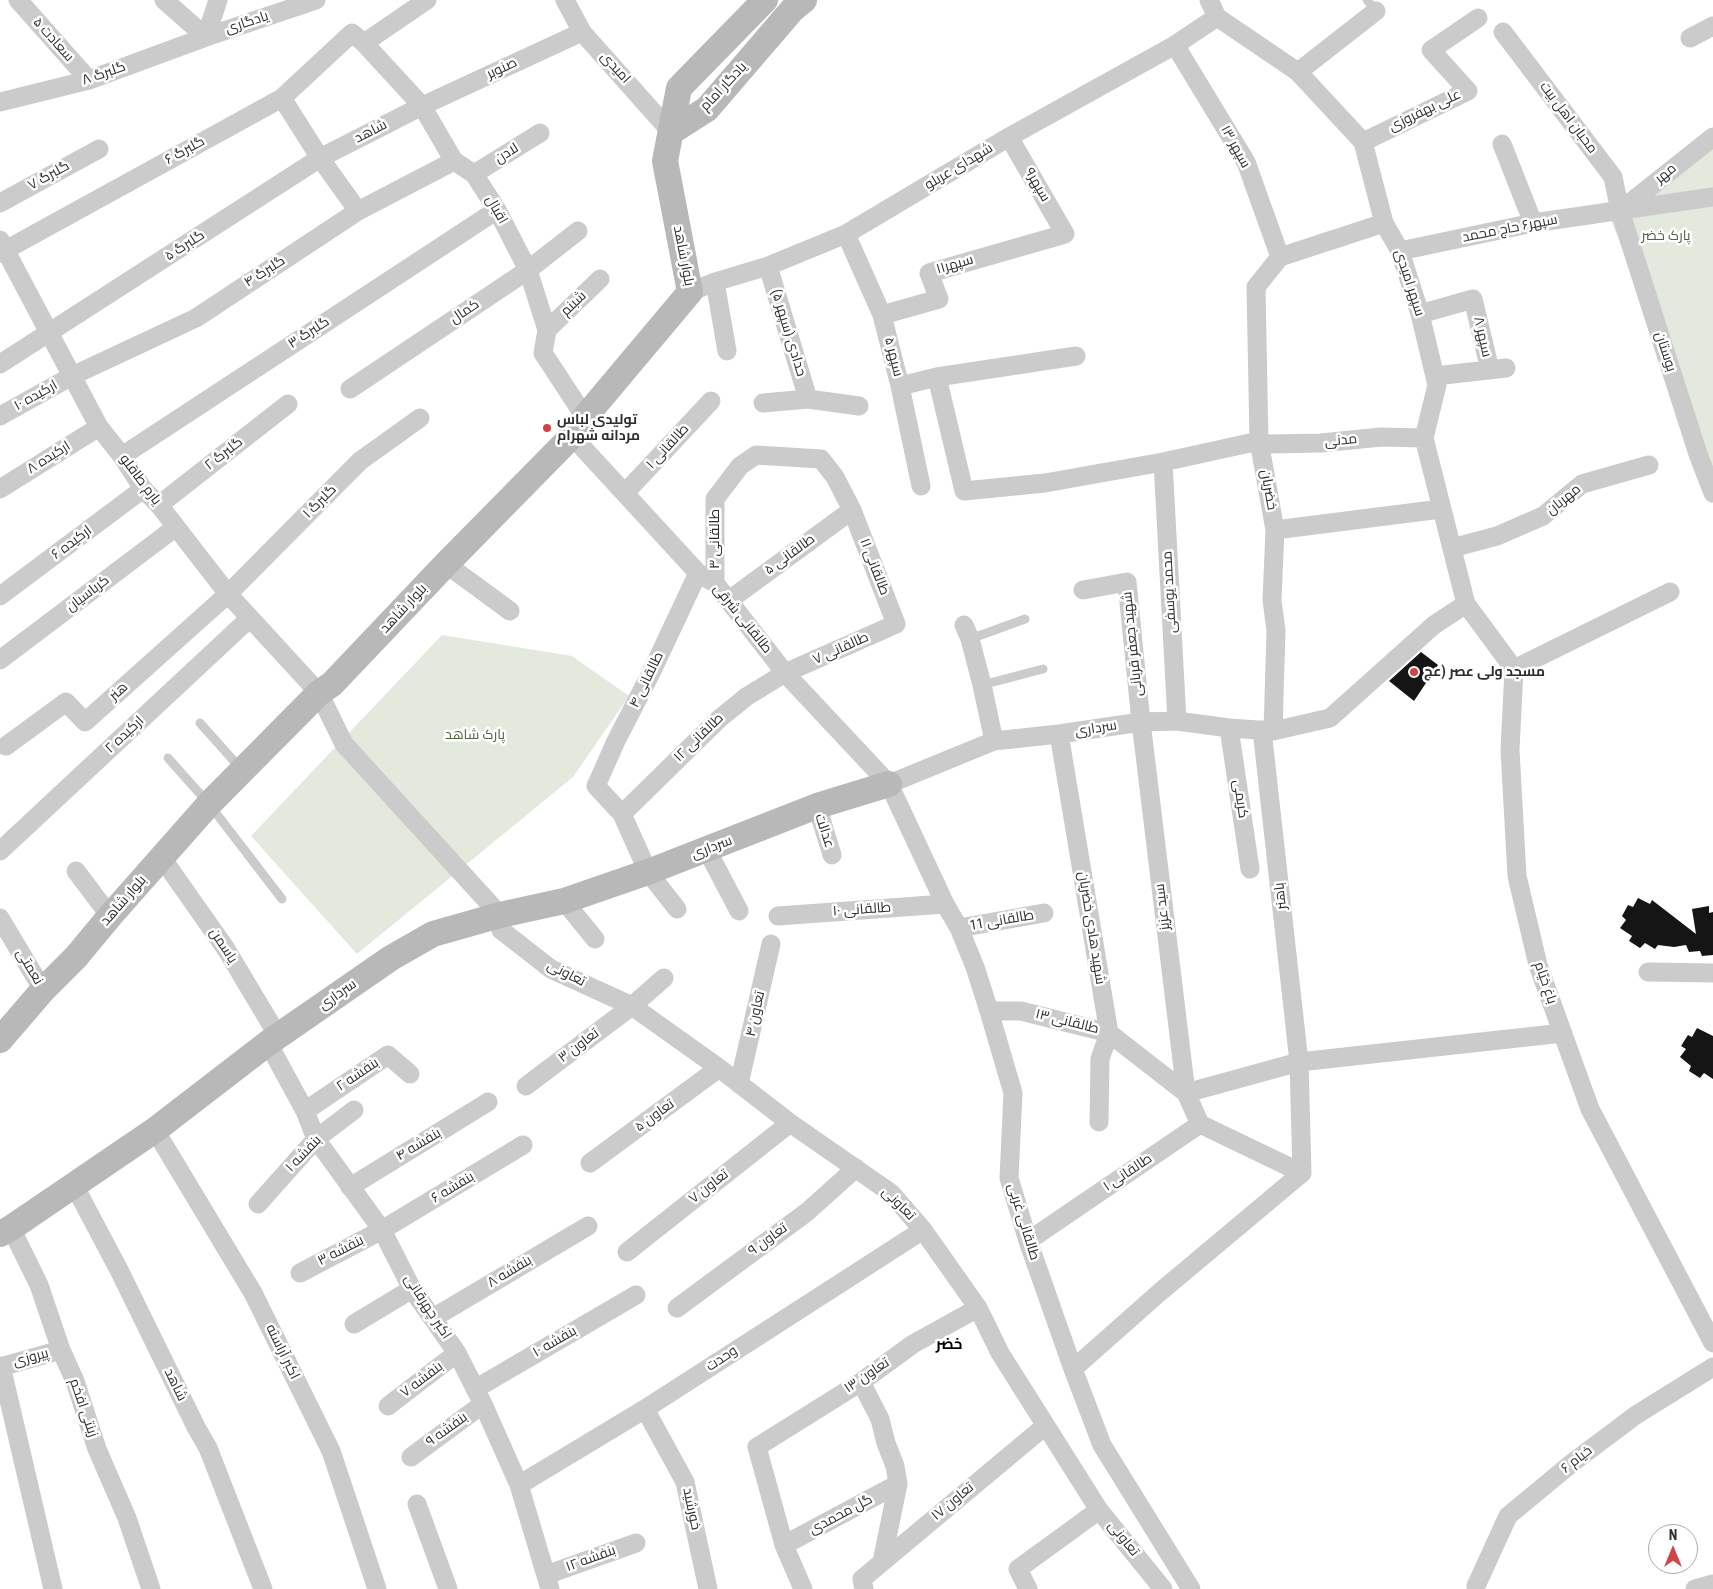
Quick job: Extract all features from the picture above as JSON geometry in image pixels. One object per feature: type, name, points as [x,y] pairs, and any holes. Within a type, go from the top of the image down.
[{"type":"main road","points":[[671,132],[678,88],[766,0]]},
{"type":"main road","name":"یادگار امام","points":[[671,132],[707,109],[792,10],[804,0]]},
{"type":"main road","name":"بلوار شاهد","points":[[0,1040],[43,990],[76,957],[209,804],[319,693],[332,684],[579,427],[690,292],[665,161],[671,132]]},
{"type":"main road","name":"سرداری","points":[[5,1231],[154,1130],[273,1040],[391,958],[432,934],[500,915],[564,901],[707,850],[817,806],[889,784]]},
{"type":"street","name":"سعادت ۵","points":[[18,0],[89,80]]},
{"type":"street","points":[[164,0],[206,37],[218,0]]},
{"type":"street","name":"گلبرگ ۶","points":[[2,248],[282,98],[358,38],[427,0]]},
{"type":"street","name":"امیدی","points":[[565,0],[582,32],[671,132]]},
{"type":"street","name":"یادگاری","points":[[206,37],[313,1]]},
{"type":"street","points":[[1298,72],[1372,6]]},
{"type":"street","name":"سپهر امیدی","points":[[1213,8],[1298,72],[1363,142],[1384,223],[1400,251],[1420,314],[1435,376],[1437,385],[1424,438],[1466,604]]},
{"type":"street","name":"شهدای عربلو","points":[[690,292],[768,266],[846,234],[1009,137],[1175,45],[1213,8]]},
{"type":"street","name":"علی بهفروزی","points":[[1363,142],[1468,91],[1431,50],[1478,18]]},
{"type":"street","points":[[1690,38],[1713,26]]},
{"type":"street","name":"صنوبر","points":[[422,106],[582,32]]},
{"type":"street","name":"محبان اهل بیت","points":[[1503,32],[1613,177],[1620,211]]},
{"type":"street","name":"گلبرگ ۸","points":[[0,102],[89,80],[206,37]]},
{"type":"street","name":"اقبال","points":[[358,38],[422,106],[454,161],[474,174],[497,210],[528,270],[547,330],[543,353],[579,427]]},
{"type":"street","name":"سپهر ۱۳","points":[[1175,45],[1246,162],[1280,257]]},
{"type":"street","points":[[282,98],[320,158],[358,211]]},
{"type":"street","name":"شاهد","points":[[320,158],[422,106]]},
{"type":"street","name":"لادن","points":[[474,174],[540,133]]},
{"type":"street","name":"مهر","points":[[1620,211],[1713,136]]},
{"type":"street","name":"سپهر۹","points":[[1009,137],[1065,234]]},
{"type":"street","points":[[1502,144],[1532,223]]},
{"type":"street","name":"گلبرگ ۷","points":[[0,203],[99,149]]},
{"type":"street","name":"گلبرگ ۵","points":[[0,364],[320,158]]},
{"type":"street","name":"گلبرگ ۴","points":[[72,376],[196,318],[358,211],[454,161]]},
{"type":"street","name":"سپهر۶ حاج محمد","points":[[1400,251],[1532,223],[1713,197]]},
{"type":"street","name":"گلبرگ ۳","points":[[122,456],[497,210]]},
{"type":"street","name":"بوستان","points":[[1620,211],[1698,454],[1713,493]]},
{"type":"street","points":[[1280,257],[1384,223]]},
{"type":"street","name":"کمال","points":[[350,389],[528,270],[578,231]]},
{"type":"street","name":"سپهر ۵","points":[[846,234],[882,315],[900,386],[921,486]]},
{"type":"street","name":"سپهر۱۱","points":[[882,315],[939,299],[929,273],[1065,234]]},
{"type":"street","name":"یارم طاقلو","points":[[2,248],[99,427],[122,456],[143,489],[159,505],[228,594],[319,693]]},
{"type":"street","name":"خضریان","points":[[1268,730],[1276,631],[1272,600],[1275,530],[1259,441],[1256,287],[1280,257]]},
{"type":"street","name":"حدادی (سپهر ۵)","points":[[768,266],[808,399]]},
{"type":"street","name":"شبنم","points":[[547,330],[600,279]]},
{"type":"street","points":[[716,282],[727,351]]},
{"type":"street","name":"سپهر ۸","points":[[1420,314],[1473,299],[1498,369],[1435,376]]},
{"type":"street","points":[[900,386],[937,377],[1076,356]]},
{"type":"street","name":"ارکیده ۱۰","points":[[0,416],[72,376]]},
{"type":"street","name":"مدنی","points":[[937,377],[964,491],[1045,483],[1163,462],[1259,441],[1268,444],[1321,443],[1381,437],[1424,438]]},
{"type":"street","points":[[763,403],[808,399],[859,406]]},
{"type":"street","name":"طالقانی ۱","points":[[625,493],[711,401]]},
{"type":"street","name":"گلبرگ ۲","points":[[159,505],[288,404]]},
{"type":"street","name":"گلبرگ ۱","points":[[228,594],[360,461],[420,418]]},
{"type":"street","name":"ارکیده ۸","points":[[0,489],[99,427]]},
{"type":"street","name":"طالقانی شرقی","points":[[579,427],[625,493],[698,573],[715,584],[785,673],[889,784]]},
{"type":"street","name":"طالقانی ۳","points":[[715,584],[715,499],[740,466],[756,455],[821,459],[836,476],[852,510]]},
{"type":"street","name":"محمد یوسفی","points":[[1163,462],[1177,721]]},
{"type":"street","name":"مهربان","points":[[1452,548],[1497,536],[1544,516],[1582,484],[1649,465]]},
{"type":"street","name":"ارکیده ۶","points":[[0,596],[143,489]]},
{"type":"street","points":[[1275,530],[1441,509]]},
{"type":"street","name":"طالقانی ۵","points":[[728,601],[852,510]]},
{"type":"street","name":"طالقانی ۱۱","points":[[852,510],[896,624]]},
{"type":"street","name":"کرباسیان","points":[[0,660],[176,527]]},
{"type":"street","points":[[446,564],[510,611]]},
{"type":"street","name":"طالقانی ۴","points":[[622,814],[596,786],[698,573]]},
{"type":"street","name":"شهید جعفر قربانی","points":[[1083,590],[1127,582],[1141,722]]},
{"type":"street","points":[[1466,604],[1514,669],[1670,592]]},
{"type":"street","name":"هنر","points":[[6,746],[66,702],[85,722],[228,594]]},
{"type":"street","name":"سرداری","points":[[889,784],[994,741],[1141,722],[1177,721],[1229,728],[1268,730],[1330,718],[1434,625],[1466,604]]},
{"type":"street","name":"ارکیده ۲","points":[[0,851],[250,618]]},
{"type":"street","name":"طالقانی ۷","points":[[785,673],[896,624]]},
{"type":"street","points":[[967,632],[982,685],[994,741]]},
{"type":"street","name":"باغ خیّام","points":[[1514,669],[1510,750],[1517,876],[1538,965],[1590,1109],[1713,1344]]},
{"type":"street","name":"طالقانی ۱۲","points":[[622,814],[719,719],[746,697],[785,673]]},
{"type":"street","name":"تعاونی","points":[[319,693],[344,744],[500,915],[501,930],[551,969],[632,1006],[719,1068],[790,1123],[890,1193],[922,1230],[978,1308],[1000,1353],[1044,1426],[1099,1510],[1164,1589]]},
{"type":"street","name":"سید عزیز","points":[[1141,722],[1186,1093]]},
{"type":"street","name":"کریمی","points":[[1229,728],[1250,869]]},
{"type":"street","name":"باهنر","points":[[1268,730],[1300,1062],[1302,1174]]},
{"type":"street","name":"شهید هادی خضریان","points":[[1059,734],[1108,1033],[1100,1059],[1099,1122]]},
{"type":"street","name":"طالقانی غربی","points":[[889,784],[945,904],[959,928],[989,1011],[1012,1093],[1009,1178],[1028,1241],[1073,1369],[1102,1445],[1191,1589]]},
{"type":"street","name":"عدالت","points":[[817,806],[832,855]]},
{"type":"street","points":[[622,814],[648,872],[677,909]]},
{"type":"street","points":[[707,850],[740,911]]},
{"type":"street","name":"یاسمن","points":[[162,858],[226,949],[273,1040]]},
{"type":"street","points":[[76,871],[110,916]]},
{"type":"street","points":[[564,901],[595,939]]},
{"type":"street","name":"طالقانی ۱۰","points":[[778,916],[945,904]]},
{"type":"street","name":"طالقانی 11","points":[[959,928],[1044,914]]},
{"type":"street","name":"نعمتی","points":[[0,918],[43,990]]},
{"type":"street","name":"تعاون ۴","points":[[740,1084],[770,944]]},
{"type":"street","points":[[1648,972],[1713,973]]},
{"type":"street","name":"تعاون ۳","points":[[526,1086],[632,1006],[664,978]]},
{"type":"street","name":"طالقانی ۱۳","points":[[989,1011],[1022,1011],[1108,1033],[1186,1093]]},
{"type":"street","points":[[1073,1369],[1160,1292],[1302,1174],[1200,1124],[1186,1093],[1300,1062],[1563,1033]]},
{"type":"street","name":"اکبر چهرقانی","points":[[273,1040],[316,1139],[382,1230],[412,1289],[457,1353],[479,1396],[519,1484],[548,1582]]},
{"type":"street","name":"بنفشه ۲","points":[[304,1111],[388,1055],[410,1074]]},
{"type":"street","name":"تعاون ۵","points":[[590,1163],[719,1068]]},
{"type":"street","name":"بنفشه ۴","points":[[350,1187],[488,1102]]},
{"type":"street","name":"بنفشه ۱","points":[[258,1204],[316,1139],[354,1110]]},
{"type":"street","name":"تعاون ۷","points":[[627,1252],[790,1123]]},
{"type":"street","name":"طالقانی ۱","points":[[1028,1241],[1200,1124]]},
{"type":"street","name":"اکبر آراسته","points":[[154,1130],[253,1293],[331,1451],[377,1589]]},
{"type":"street","name":"بنفشه ۶","points":[[382,1230],[523,1145]]},
{"type":"street","name":"تعاون ۹","points":[[677,1308],[807,1212],[856,1168]]},
{"type":"street","name":"شاهد","points":[[74,1185],[119,1270],[208,1448],[263,1589]]},
{"type":"street","name":"بنفشه ۸","points":[[433,1318],[588,1226]]},
{"type":"street","name":"بنفشه ۳","points":[[300,1272],[382,1230]]},
{"type":"street","name":"وحدت","points":[[519,1484],[645,1408],[922,1230]]},
{"type":"street","name":"زینتی افخم","points":[[5,1231],[40,1285],[61,1350],[75,1381],[97,1449],[127,1518],[151,1589]]},
{"type":"street","points":[[354,1324],[412,1289]]},
{"type":"street","name":"بنفشه ۱۰","points":[[479,1396],[636,1295]]},
{"type":"street","name":"تعاون ۱۳","points":[[784,1545],[757,1447],[861,1382],[913,1344],[978,1308]]},
{"type":"street","name":"پیروزی","points":[[0,1367],[61,1350]]},
{"type":"street","name":"بنفشه ۷","points":[[388,1406],[457,1353]]},
{"type":"street","points":[[0,1367],[53,1589]]},
{"type":"street","name":"خیام ۶","points":[[1476,1586],[1508,1516],[1572,1462],[1636,1415],[1713,1367]]},
{"type":"street","points":[[861,1382],[880,1419],[898,1484],[882,1562]]},
{"type":"street","name":"بنفشه ۹","points":[[411,1457],[479,1396]]},
{"type":"street","name":"خورشید","points":[[645,1408],[685,1482],[708,1589]]},
{"type":"street","name":"تعاون ۱۷","points":[[863,1584],[882,1562],[1044,1426]]},
{"type":"street","name":"گل محمدی","points":[[784,1545],[898,1484]]},
{"type":"street","points":[[417,1504],[448,1589]]},
{"type":"street","points":[[1028,1589],[1018,1570],[1099,1510]]},
{"type":"street","name":"بنفشه ۱۲","points":[[548,1582],[636,1543]]},
{"type":"street","points":[[784,1545],[803,1589]]},
{"type":"street","points":[[1695,1589],[1713,1584]]},
{"type":"lane","points":[[967,632],[1025,619]]},
{"type":"lane","points":[[982,685],[1043,669]]},
{"type":"lane","points":[[200,723],[242,770]]},
{"type":"lane","points":[[168,758],[209,804],[282,899]]},
{"type":"green space","name":"پارک خضر","points":[[1713,147],[1713,475],[1611,220]]},
{"type":"green space","name":"پارک شاهد","points":[[442,635],[572,656],[629,696],[573,777],[357,954],[251,836]]},
{"type":"building","name":"مسجد ولی عصر (عج","points":[[1421,652],[1438,665],[1414,701],[1389,681]]},
{"type":"building","points":[[1638,898],[1650,904],[1652,900],[1696,934],[1692,909],[1709,906],[1709,913],[1713,912],[1713,955],[1702,956],[1700,951],[1689,952],[1686,945],[1674,947],[1658,945],[1655,949],[1645,943],[1640,948],[1629,941],[1632,936],[1620,928],[1626,920],[1622,916],[1628,905],[1633,907]]},
{"type":"building","points":[[1697,1028],[1713,1036],[1713,1079],[1704,1073],[1700,1078],[1689,1071],[1691,1066],[1680,1057],[1686,1049],[1681,1046],[1688,1035],[1692,1037]]},
{"type":"place","name":"تولیدی لباس مردانه شهرام","points":[[547,428]]},
{"type":"place","name":"مسجد ولی عصر (عج","points":[[1414,672]]},
{"type":"district","name":"خضر","points":[[949,1345]]}]
